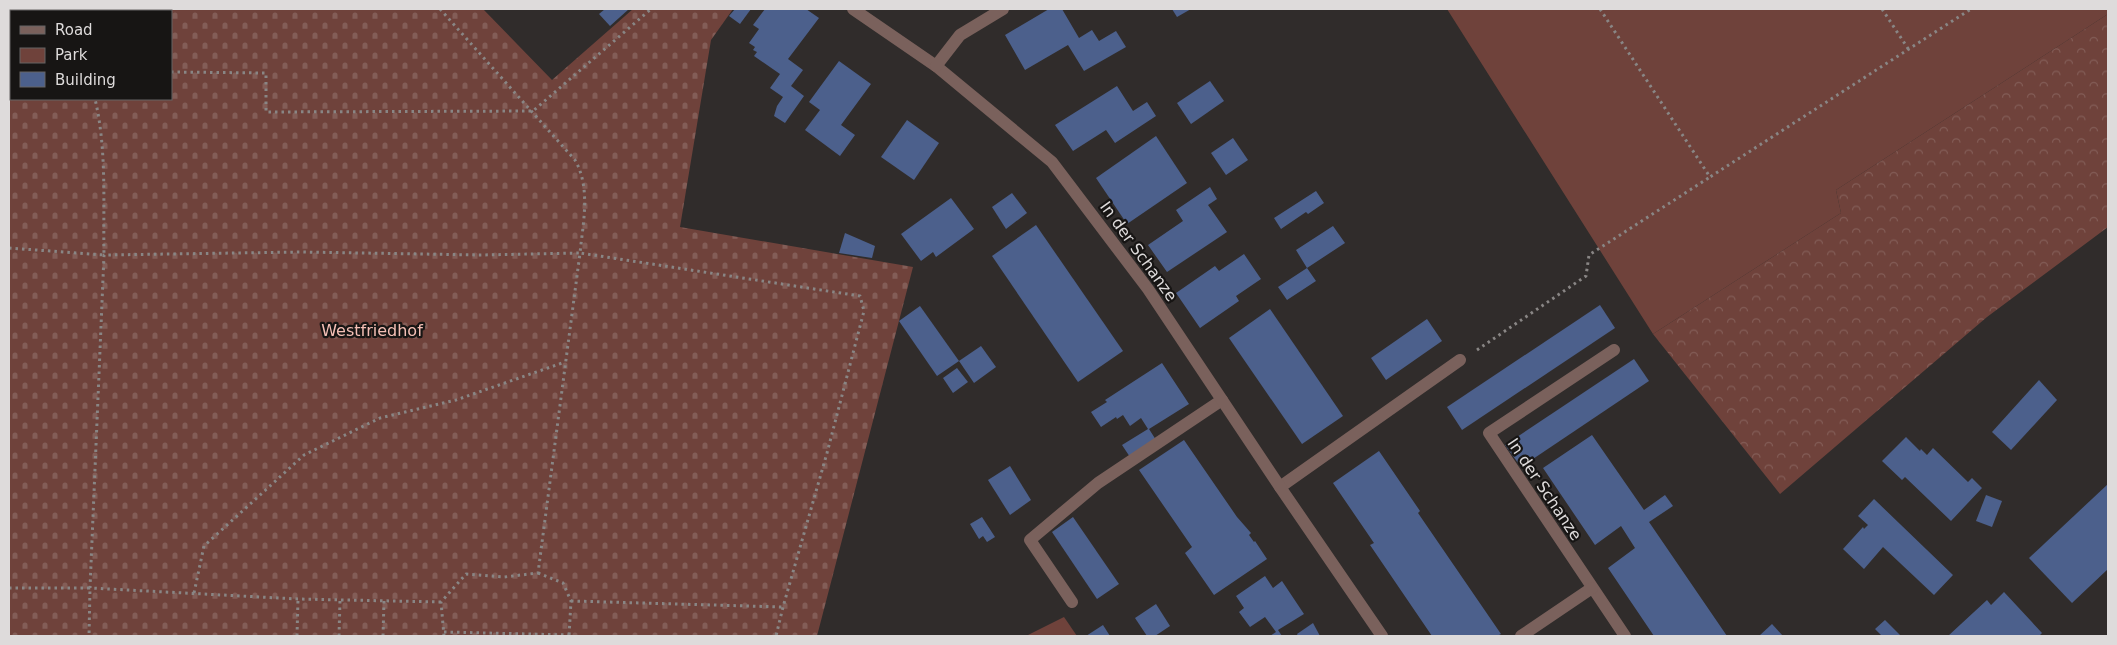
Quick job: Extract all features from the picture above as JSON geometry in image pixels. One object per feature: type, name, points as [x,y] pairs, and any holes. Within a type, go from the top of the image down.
[{"type":"street","name":"In der Schanze","points":[[853,9],[936,66],[1052,162],[1148,289],[1382,636]]},
{"type":"street","points":[[936,66],[960,35],[1003,9]]},
{"type":"street","name":"In der Schanze","points":[[1614,350],[1489,433],[1626,636]]},
{"type":"street","points":[[1280,487],[1460,360]]},
{"type":"street","points":[[1072,602],[1030,540],[1098,483],[1222,400]]},
{"type":"street","points":[[1521,636],[1592,588]]},
{"type":"path","points":[[440,9],[533,111],[575,160],[582,174],[585,204],[580,253],[538,573]]},
{"type":"path","points":[[172,72],[266,73],[266,112],[533,111],[650,9]]},
{"type":"path","points":[[1600,9],[1710,177]]},
{"type":"path","points":[[1882,9],[1909,50]]},
{"type":"path","points":[[1460,360],[1586,276],[1589,255],[1971,9]]},
{"type":"path","points":[[88,636],[104,255],[101,149],[94,100]]},
{"type":"path","points":[[9,248],[104,255],[302,252],[482,255],[580,253],[860,296],[864,312],[776,636]]},
{"type":"path","points":[[194,593],[204,546],[304,455],[380,418],[456,400],[565,362]]},
{"type":"path","points":[[538,573],[563,583],[572,601],[569,636],[444,634],[441,602],[466,574],[504,577],[538,573]]},
{"type":"path","points":[[9,588],[90,588],[298,599],[441,602]]},
{"type":"path","points":[[297,636],[298,599]]},
{"type":"path","points":[[339,636],[340,600]]},
{"type":"path","points":[[383,636],[384,601]]},
{"type":"path","points":[[572,601],[783,607]]},
{"type":"green space","name":"Westfriedhof","points":[[9,9],[483,9],[552,80],[633,9],[733,9],[711,40],[680,227],[913,267],[817,636],[9,636]]},
{"type":"green space","points":[[1447,9],[2108,9],[2108,14],[1836,190],[1841,213],[1653,334]]},
{"type":"green space","points":[[2108,14],[2108,227],[1987,317],[1780,494],[1653,334],[1841,213],[1836,190]]},
{"type":"green space","points":[[1064,617],[1077,636],[1026,636]]},
{"type":"building","points":[[605,9],[629,9],[610,26],[599,14]]},
{"type":"building","points":[[735,9],[751,9],[740,24],[729,16]]},
{"type":"building","points":[[765,9],[806,9],[819,18],[788,59],[803,70],[791,86],[804,96],[785,123],[774,116],[777,106],[783,97],[770,88],[780,74],[754,56],[757,52],[753,50],[755,47],[749,43],[759,29],[753,25]]},
{"type":"building","points":[[1049,9],[1062,9],[1079,38],[1092,30],[1099,41],[1116,31],[1126,47],[1084,71],[1068,45],[1025,70],[1005,35]]},
{"type":"building","points":[[1172,9],[1191,9],[1177,17]]},
{"type":"building","points":[[839,61],[871,84],[841,125],[855,135],[840,156],[805,130],[820,110],[809,102]]},
{"type":"building","points":[[1210,81],[1224,101],[1191,124],[1177,103]]},
{"type":"building","points":[[1117,86],[1133,111],[1147,102],[1156,116],[1115,143],[1106,130],[1073,151],[1055,125]]},
{"type":"building","points":[[907,120],[939,143],[914,180],[881,157]]},
{"type":"building","points":[[1156,136],[1187,183],[1127,224],[1096,178]]},
{"type":"building","points":[[1233,138],[1248,160],[1226,175],[1211,153]]},
{"type":"building","points":[[1210,187],[1217,199],[1208,205],[1227,232],[1167,272],[1148,245],[1183,221],[1176,210]]},
{"type":"building","points":[[1316,191],[1324,203],[1308,214],[1306,212],[1281,229],[1274,218]]},
{"type":"building","points":[[1012,193],[1027,213],[1006,229],[992,207]]},
{"type":"building","points":[[951,198],[974,229],[936,257],[933,252],[921,261],[901,234]]},
{"type":"building","points":[[1036,225],[1123,351],[1078,382],[992,256]]},
{"type":"building","points":[[1333,226],[1345,243],[1307,268],[1296,250]]},
{"type":"building","points":[[845,233],[875,246],[872,258],[839,253]]},
{"type":"building","points":[[1244,254],[1261,279],[1236,296],[1239,301],[1200,328],[1176,293],[1215,266],[1219,271]]},
{"type":"building","points":[[1307,268],[1316,281],[1287,300],[1278,287]]},
{"type":"building","points":[[1600,305],[1615,328],[1462,430],[1447,407]]},
{"type":"building","points":[[920,306],[959,361],[937,376],[899,321]]},
{"type":"building","points":[[1270,309],[1343,416],[1302,444],[1229,338]]},
{"type":"building","points":[[1427,319],[1442,341],[1386,380],[1371,358]]},
{"type":"building","points":[[981,346],[996,367],[974,383],[959,361]]},
{"type":"building","points":[[1634,359],[1649,381],[1521,467],[1505,445]]},
{"type":"building","points":[[1162,363],[1189,404],[1149,429],[1156,440],[1130,457],[1122,445],[1148,429],[1141,418],[1130,426],[1123,415],[1117,419],[1116,417],[1101,427],[1091,412],[1107,402],[1105,400]]},
{"type":"building","points":[[957,368],[968,382],[953,393],[943,378]]},
{"type":"building","points":[[2039,380],[2057,400],[2011,450],[1992,432]]},
{"type":"building","points":[[1592,435],[1644,510],[1665,495],[1673,506],[1649,522],[1727,636],[1654,636],[1608,568],[1635,548],[1621,526],[1595,545],[1543,468]]},
{"type":"building","points":[[1906,437],[1920,451],[1921,449],[1927,455],[1933,448],[1968,482],[1972,478],[1982,488],[1951,521],[1905,477],[1902,480],[1882,461]]},
{"type":"building","points":[[1184,440],[1237,517],[1251,533],[1249,535],[1267,559],[1214,595],[1185,553],[1192,547],[1139,470]]},
{"type":"building","points":[[1379,451],[1420,511],[1418,513],[1501,634],[1497,636],[1432,636],[1370,545],[1374,543],[1333,483]]},
{"type":"building","points":[[1010,466],[1031,500],[1010,515],[988,480]]},
{"type":"building","points":[[2108,484],[2108,569],[2072,603],[2029,558]]},
{"type":"building","points":[[1986,495],[2002,501],[1992,527],[1976,521]]},
{"type":"building","points":[[1874,499],[1953,575],[1934,595],[1883,547],[1864,569],[1843,549],[1863,527],[1864,529],[1868,525],[1858,516]]},
{"type":"building","points":[[982,517],[995,537],[987,542],[983,536],[979,539],[970,524]]},
{"type":"building","points":[[1073,517],[1119,584],[1097,599],[1052,532]]},
{"type":"building","points":[[1265,576],[1273,588],[1282,581],[1304,614],[1278,630],[1282,636],[1270,636],[1276,632],[1265,617],[1250,627],[1239,612],[1244,608],[1236,596]]},
{"type":"building","points":[[2004,592],[2042,633],[2039,636],[1948,636],[1987,600],[1991,605]]},
{"type":"building","points":[[1156,604],[1170,626],[1155,636],[1147,636],[1135,618]]},
{"type":"building","points":[[1885,620],[1901,636],[1880,636],[1875,629]]},
{"type":"building","points":[[1313,623],[1320,636],[1298,636],[1297,634]]},
{"type":"building","points":[[1772,624],[1783,636],[1759,636]]},
{"type":"building","points":[[1103,625],[1110,636],[1086,636]]}]
